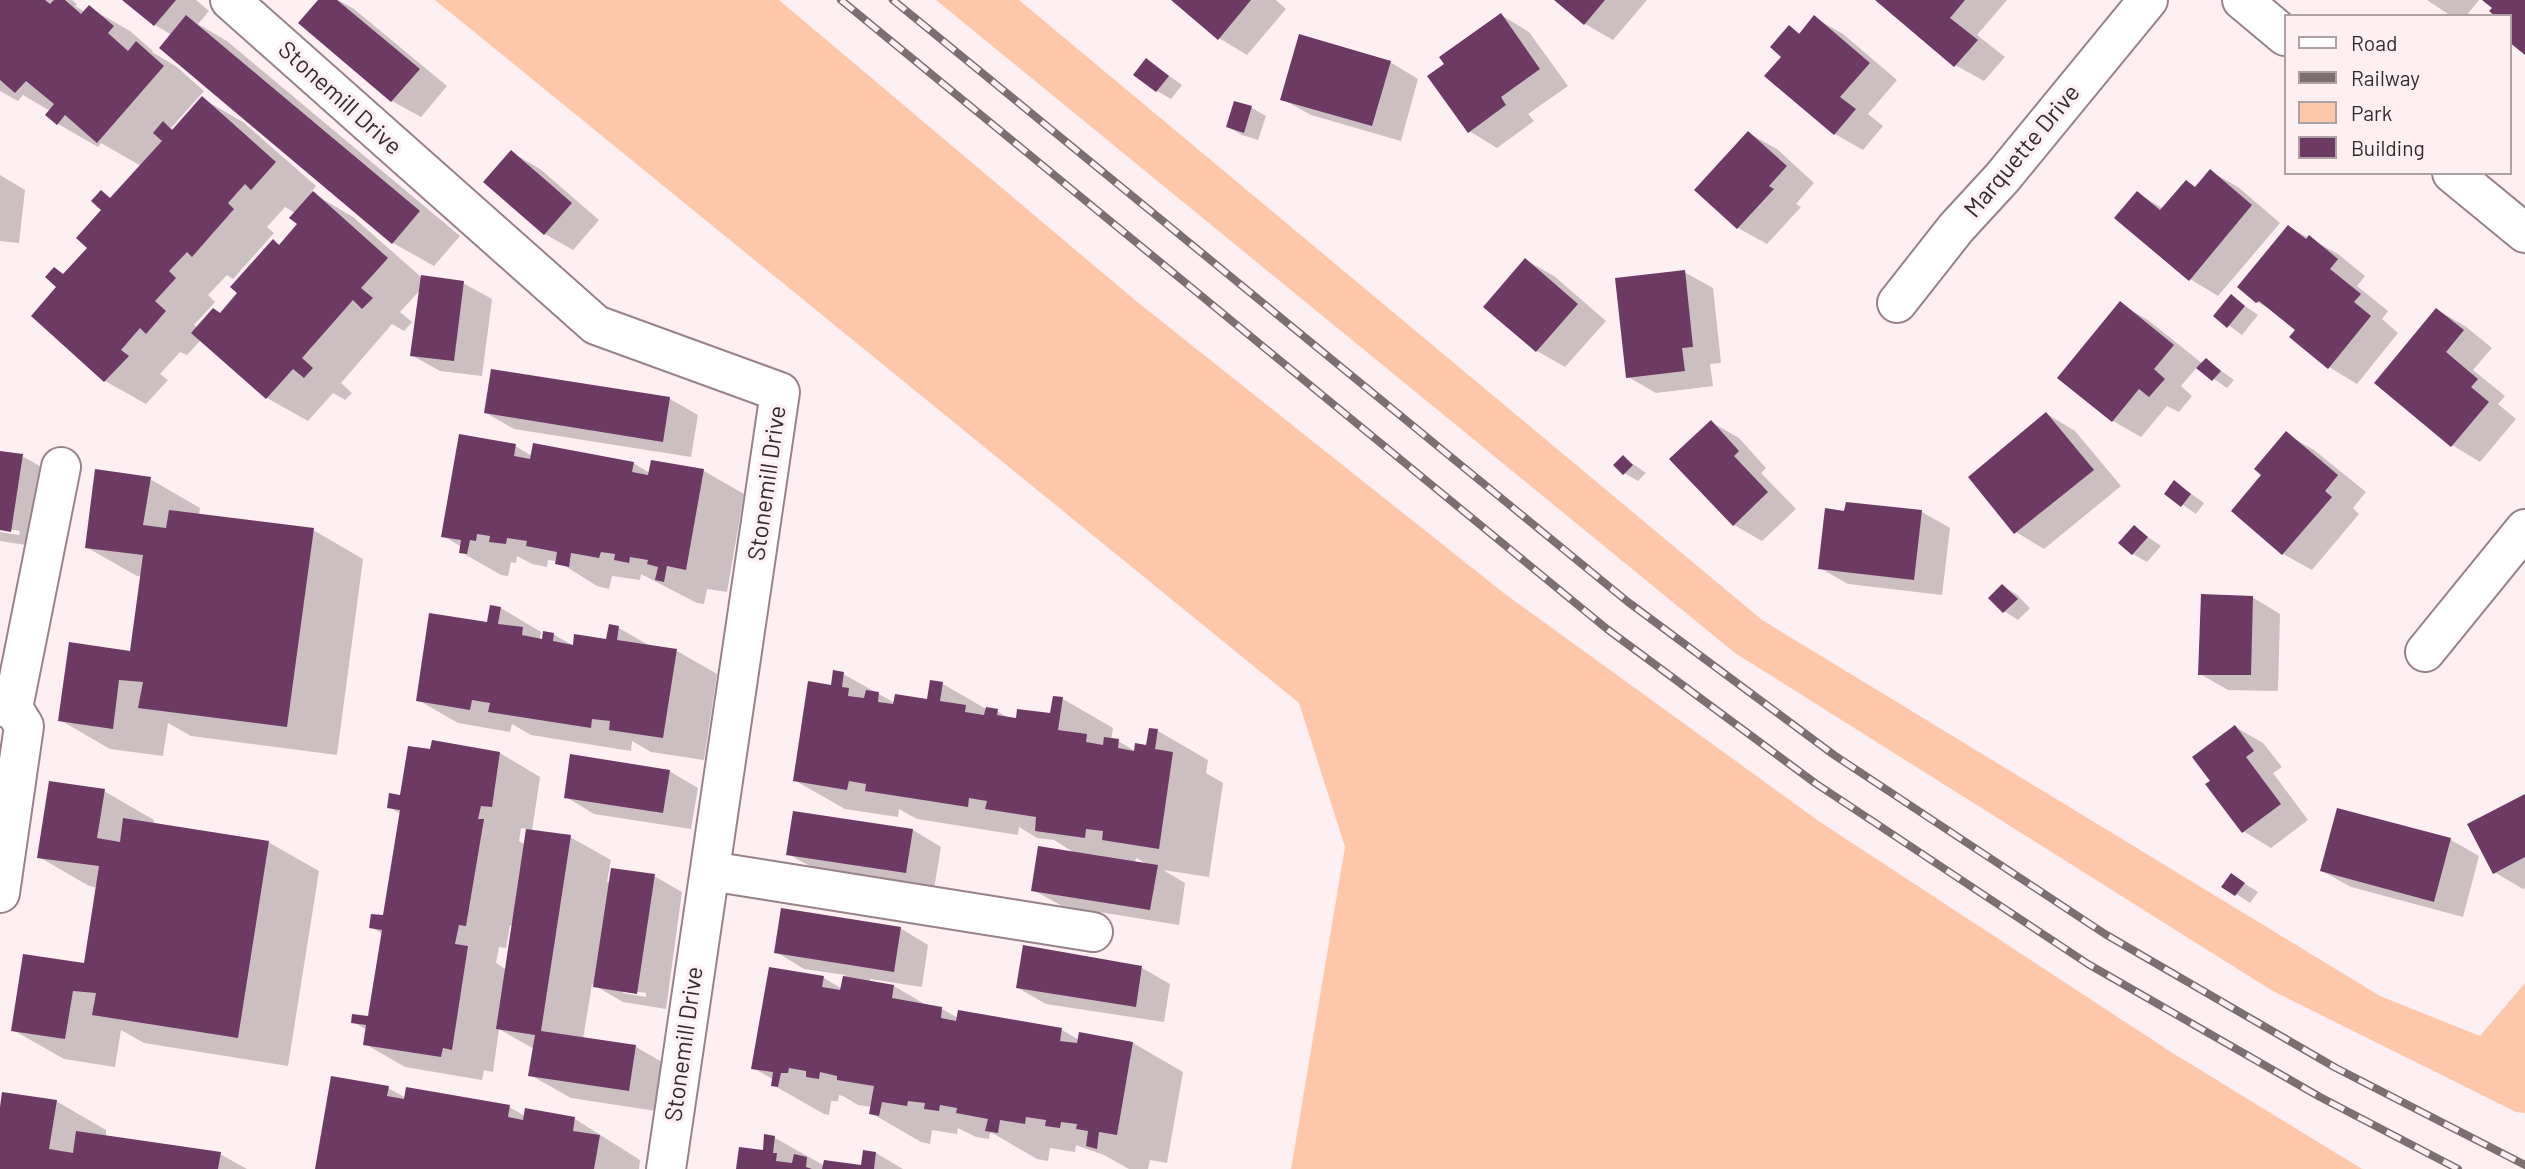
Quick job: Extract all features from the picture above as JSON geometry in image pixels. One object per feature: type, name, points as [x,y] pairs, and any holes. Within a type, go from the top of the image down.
[{"type":"street","name":"Stonemill Drive","points":[[230,0],[596,325],[780,392],[666,1169]]},
{"type":"street","name":"Marquette Drive","points":[[1897,303],[1956,228],[2002,178],[2148,0]]},
{"type":"street","points":[[2242,0],[2284,35]]},
{"type":"street","points":[[2454,175],[2525,233]]},
{"type":"street","points":[[0,893],[24,726],[6,707],[61,467]]},
{"type":"street","points":[[2425,652],[2525,529]]},
{"type":"street","points":[[710,871],[1093,932]]},
{"type":"green space","points":[[435,0],[779,0],[1136,301],[1505,594],[1820,822],[2171,1052],[2362,1169],[1291,1169],[1345,847],[1299,703]]},
{"type":"green space","points":[[936,0],[1019,0],[1762,620],[2380,996],[2480,1036],[2525,983],[2525,1113],[2516,1112],[2271,990],[1735,653]]},
{"type":"building","points":[[0,0],[45,0],[50,4],[54,0],[65,0],[81,14],[89,5],[114,26],[108,33],[128,51],[136,41],[164,66],[97,143],[65,115],[57,125],[45,115],[54,104],[26,81],[15,93],[0,80]]},
{"type":"building","points":[[122,0],[176,0],[154,26]]},
{"type":"building","points":[[318,0],[337,0],[420,69],[391,102],[298,23]]},
{"type":"building","points":[[1171,0],[1251,0],[1218,40]]},
{"type":"building","points":[[1554,0],[1605,0],[1584,25]]},
{"type":"building","points":[[1875,0],[1965,0],[1950,18],[1978,40],[1954,67]]},
{"type":"building","points":[[2482,0],[2525,0],[2525,55],[2511,44],[2511,14],[2493,14],[2489,11],[2492,8]]},
{"type":"building","points":[[1501,13],[1540,69],[1501,97],[1506,105],[1468,133],[1427,76],[1444,64],[1439,57]]},
{"type":"building","points":[[186,15],[420,211],[392,244],[159,48]]},
{"type":"building","points":[[1814,15],[1870,63],[1840,97],[1856,109],[1834,135],[1764,76],[1781,57],[1770,47],[1789,25],[1799,34]]},
{"type":"building","points":[[1299,34],[1391,61],[1372,126],[1280,100]]},
{"type":"building","points":[[1146,58],[1169,76],[1156,92],[1133,75]]},
{"type":"building","points":[[202,96],[276,162],[251,190],[245,184],[228,203],[234,209],[192,257],[187,252],[169,271],[176,278],[155,301],[166,311],[146,334],[140,328],[121,350],[129,356],[104,382],[31,316],[56,287],[45,277],[54,267],[63,274],[87,248],[76,238],[101,210],[91,201],[101,190],[110,198],[162,141],[153,133],[163,121],[172,130]]},
{"type":"building","points":[[1234,101],[1252,106],[1244,133],[1226,127]]},
{"type":"building","points":[[1748,131],[1787,166],[1769,186],[1774,189],[1737,229],[1694,190]]},
{"type":"building","points":[[511,150],[572,203],[544,235],[483,182]]},
{"type":"building","points":[[2210,169],[2252,205],[2189,281],[2114,218],[2137,191],[2160,210],[2186,180],[2195,187]]},
{"type":"building","points":[[313,191],[388,258],[361,288],[373,298],[362,309],[353,300],[302,358],[313,368],[304,378],[293,369],[266,399],[191,333],[213,308],[220,313],[237,293],[230,287],[273,239],[279,245],[297,224],[289,218]]},
{"type":"building","points":[[2288,225],[2306,239],[2309,235],[2338,259],[2330,269],[2361,294],[2354,302],[2371,316],[2328,369],[2289,337],[2295,330],[2237,287]]},
{"type":"building","points":[[1525,258],[1578,304],[1536,352],[1483,307]]},
{"type":"building","points":[[1685,270],[1693,347],[1682,348],[1685,371],[1626,378],[1615,278]]},
{"type":"building","points":[[421,275],[464,281],[454,361],[410,356]]},
{"type":"building","points":[[2231,294],[2245,306],[2227,328],[2213,316]]},
{"type":"building","points":[[2120,301],[2174,345],[2154,369],[2165,379],[2149,397],[2139,389],[2112,422],[2057,378]]},
{"type":"building","points":[[2436,308],[2464,330],[2446,352],[2478,379],[2471,387],[2489,402],[2451,447],[2374,383]]},
{"type":"building","points":[[2206,358],[2221,371],[2212,381],[2196,368]]},
{"type":"building","points":[[491,369],[670,397],[663,442],[484,413]]},
{"type":"building","points":[[2046,412],[2094,470],[2014,534],[1968,477]]},
{"type":"building","points":[[1711,420],[1739,451],[1734,456],[1768,492],[1733,526],[1669,459]]},
{"type":"building","points":[[2286,431],[2338,475],[2325,491],[2332,497],[2282,555],[2231,511],[2261,475],[2254,469]]},
{"type":"building","points":[[459,434],[516,444],[514,456],[530,459],[533,443],[634,462],[632,472],[648,475],[651,460],[704,469],[686,570],[667,566],[664,582],[655,580],[658,567],[647,564],[648,560],[630,557],[629,563],[614,560],[615,554],[601,552],[599,558],[571,553],[569,567],[555,564],[557,552],[526,546],[527,541],[507,538],[506,544],[489,542],[490,536],[477,534],[476,541],[470,540],[467,554],[459,553],[461,540],[441,537]]},
{"type":"building","points":[[0,451],[23,454],[11,532],[0,530]]},
{"type":"building","points":[[1623,455],[1633,465],[1623,475],[1613,465]]},
{"type":"building","points":[[95,469],[151,477],[143,525],[166,528],[169,510],[314,528],[287,727],[138,708],[143,682],[119,680],[113,729],[58,721],[69,642],[130,651],[143,555],[85,548]]},
{"type":"building","points":[[2174,480],[2191,494],[2181,507],[2164,494]]},
{"type":"building","points":[[1846,502],[1922,510],[1914,580],[1818,569],[1825,508],[1844,511]]},
{"type":"building","points":[[2134,525],[2148,537],[2132,555],[2118,543]]},
{"type":"building","points":[[2002,584],[2018,599],[2003,613],[1988,598]]},
{"type":"building","points":[[2201,594],[2253,596],[2251,675],[2198,675]]},
{"type":"building","points":[[490,605],[501,607],[498,624],[523,627],[522,635],[542,639],[543,631],[554,633],[553,641],[573,645],[574,634],[606,639],[609,624],[619,626],[617,640],[677,649],[663,738],[609,730],[610,721],[592,719],[591,728],[488,712],[490,703],[472,700],[470,710],[416,701],[429,613],[487,622]]},
{"type":"building","points":[[833,670],[844,672],[842,687],[849,688],[848,696],[864,698],[866,690],[879,692],[878,702],[893,704],[895,694],[927,699],[930,680],[943,682],[940,701],[966,705],[965,712],[984,715],[986,707],[998,709],[997,715],[1016,718],[1017,709],[1050,713],[1053,696],[1063,697],[1058,730],[1087,734],[1086,742],[1103,745],[1104,737],[1119,739],[1118,748],[1134,751],[1135,743],[1146,745],[1149,728],[1158,729],[1155,749],[1173,752],[1159,849],[1102,840],[1103,831],[1086,829],[1085,838],[1035,831],[1036,817],[985,809],[987,801],[969,798],[968,807],[865,791],[866,784],[849,781],[847,790],[793,781],[808,681],[831,685]]},
{"type":"building","points":[[2235,725],[2254,751],[2246,757],[2281,804],[2242,833],[2205,784],[2210,781],[2192,757]]},
{"type":"building","points":[[432,740],[500,752],[492,807],[481,806],[478,819],[484,819],[466,926],[459,925],[455,944],[468,946],[452,1050],[443,1048],[441,1057],[363,1045],[366,1025],[351,1023],[352,1014],[368,1016],[382,930],[369,928],[371,914],[383,915],[400,810],[387,808],[389,793],[400,795],[408,746],[430,749]]},
{"type":"building","points":[[570,754],[670,770],[663,813],[564,798]]},
{"type":"building","points":[[49,781],[105,789],[97,838],[120,842],[123,818],[269,841],[238,1038],[92,1015],[96,993],[73,991],[65,1039],[11,1031],[23,954],[84,963],[99,866],[37,858]]},
{"type":"building","points":[[2525,794],[2525,857],[2493,874],[2467,824]]},
{"type":"building","points":[[2337,808],[2451,838],[2434,902],[2320,871]]},
{"type":"building","points":[[793,811],[913,829],[906,873],[786,855]]},
{"type":"building","points":[[526,829],[571,835],[541,1031],[636,1045],[629,1091],[528,1076],[535,1035],[496,1029]]},
{"type":"building","points":[[1038,846],[1158,865],[1150,910],[1031,891]]},
{"type":"building","points":[[611,868],[655,874],[637,994],[593,987]]},
{"type":"building","points":[[2231,873],[2245,883],[2235,896],[2221,887]]},
{"type":"building","points":[[781,908],[901,927],[894,972],[774,953]]},
{"type":"building","points":[[1023,945],[1142,966],[1136,1007],[1016,988]]},
{"type":"building","points":[[769,967],[824,976],[822,987],[840,990],[843,976],[894,985],[892,998],[942,1007],[941,1018],[956,1021],[958,1010],[1062,1028],[1060,1041],[1077,1043],[1079,1032],[1133,1042],[1117,1135],[1099,1132],[1097,1149],[1086,1146],[1088,1131],[1076,1129],[1077,1124],[1061,1122],[1060,1128],[1045,1126],[1046,1120],[1026,1117],[1025,1124],[1000,1120],[998,1133],[985,1131],[988,1119],[956,1113],[957,1108],[940,1105],[939,1111],[924,1109],[925,1103],[908,1101],[907,1106],[882,1102],[879,1116],[869,1114],[874,1086],[837,1080],[837,1076],[820,1072],[819,1079],[806,1077],[806,1071],[789,1068],[788,1073],[781,1073],[778,1087],[771,1086],[773,1072],[751,1069]]},
{"type":"building","points":[[331,1076],[389,1086],[387,1096],[404,1099],[406,1087],[510,1105],[508,1117],[523,1120],[525,1108],[575,1117],[573,1131],[600,1135],[594,1169],[315,1169]]},
{"type":"building","points":[[2,1092],[57,1100],[49,1149],[73,1153],[76,1131],[221,1152],[218,1169],[0,1169]]},
{"type":"building","points":[[764,1134],[775,1136],[773,1153],[777,1153],[776,1161],[792,1163],[794,1154],[807,1157],[806,1167],[812,1169],[736,1169],[739,1147],[763,1150]]},
{"type":"building","points":[[863,1150],[876,1152],[874,1169],[822,1169],[824,1160],[861,1165]]},
{"type":"railway","points":[[841,0],[1607,629],[1815,783],[2088,964],[2320,1097],[2458,1169]]},
{"type":"railway","points":[[893,0],[1628,602],[1834,755],[2105,934],[2336,1068],[2525,1165]]}]
